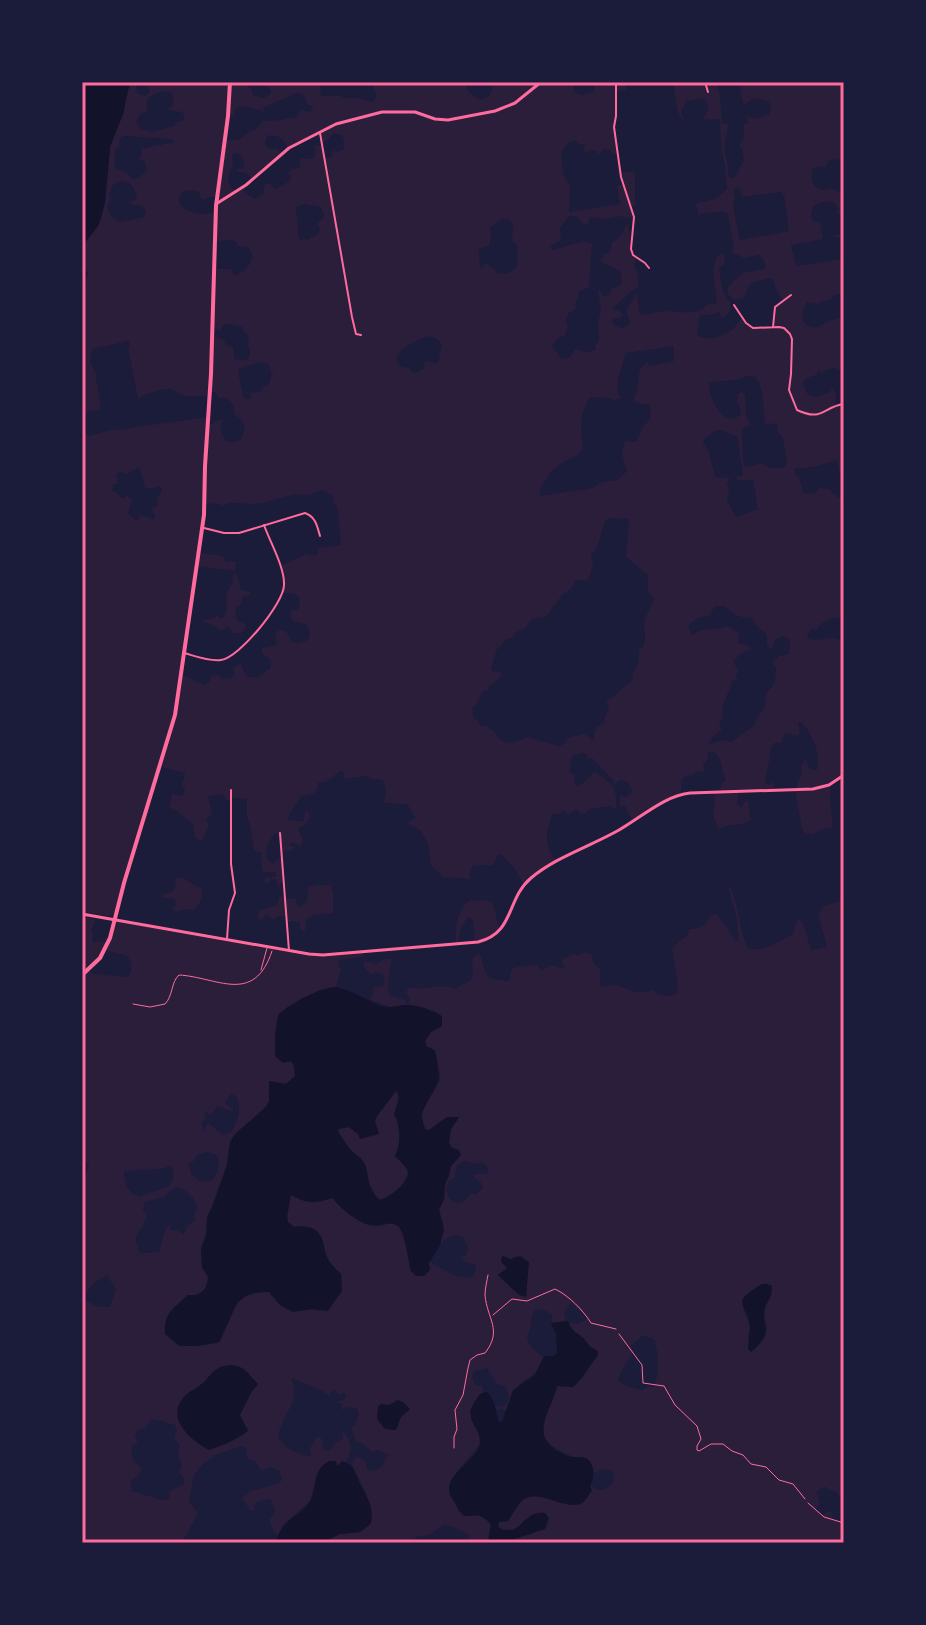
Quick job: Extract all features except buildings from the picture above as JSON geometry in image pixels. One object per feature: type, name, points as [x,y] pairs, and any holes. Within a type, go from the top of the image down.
[{"type":"main road","points":[[82,975],[100,958],[110,938],[137,838],[173,726],[202,528],[216,204],[230,82]]},
{"type":"street","points":[[216,204],[246,185],[286,149],[344,122],[382,112],[415,112],[448,120],[495,111],[515,103],[541,82]]},
{"type":"street","points":[[616,82],[614,127],[621,177],[634,217],[631,249],[633,255],[649,268]]},
{"type":"street","points":[[705,82],[708,92]]},
{"type":"street","points":[[320,132],[352,317],[356,334],[361,335]]},
{"type":"street","points":[[773,328],[775,307],[791,295]]},
{"type":"street","points":[[734,305],[753,328],[784,328],[791,336],[789,390],[795,408],[800,412],[820,415],[844,404]]},
{"type":"street","points":[[202,528],[234,533],[305,513],[315,521],[320,536]]},
{"type":"street","points":[[184,653],[213,660],[227,659],[273,612],[282,596],[284,584],[264,525]]},
{"type":"street","points":[[82,914],[267,948],[323,955],[469,944],[496,936],[503,928],[520,891],[535,875],[675,796],[813,789],[829,785],[844,775]]},
{"type":"street","points":[[226,940],[229,910],[235,893],[231,864],[231,790]]},
{"type":"street","points":[[280,833],[289,951]]},
{"type":"lane","points":[[260,972],[267,948]]},
{"type":"lane","points":[[133,1004],[150,1007],[165,1004],[179,975],[231,986],[249,982],[268,963],[273,949]]},
{"type":"lane","points":[[454,1448],[457,1429],[455,1410],[463,1395],[470,1360],[485,1353],[494,1337],[485,1296],[488,1275]]},
{"type":"lane","points":[[491,1317],[512,1299],[527,1301],[555,1289],[560,1290],[591,1323],[616,1329]]},
{"type":"lane","points":[[808,1503],[824,1517],[844,1523]]},
{"type":"path","points":[[616,1329],[642,1365],[643,1383],[664,1386],[675,1405],[697,1426],[701,1439],[697,1450],[711,1444],[723,1444],[743,1455],[751,1464],[766,1467],[779,1480],[793,1484],[808,1503]]},
{"type":"shaded area","points":[[82,82],[133,84],[129,86],[123,114],[110,147],[101,218],[82,246]]},
{"type":"shaded area","points":[[132,82],[136,82],[137,93],[145,96],[149,93],[147,82],[249,82],[253,95],[264,98],[271,93],[263,82],[320,82],[321,96],[360,98],[372,102],[377,96],[373,88],[375,82],[465,82],[471,93],[481,100],[490,95],[494,82],[573,82],[574,92],[582,95],[594,92],[595,82],[625,82],[626,90],[617,91],[617,155],[604,149],[596,157],[597,151],[585,153],[583,147],[586,144],[580,145],[574,140],[561,153],[564,174],[570,184],[569,212],[620,204],[617,186],[623,184],[620,173],[633,171],[636,204],[630,207],[633,217],[589,217],[589,225],[576,216],[569,216],[560,228],[561,240],[550,247],[553,250],[583,241],[592,244],[589,287],[580,291],[575,305],[577,309],[569,313],[566,320],[565,335],[552,346],[562,359],[570,357],[575,349],[596,350],[601,308],[598,291],[606,296],[622,282],[620,271],[600,260],[604,258],[602,254],[610,253],[612,242],[627,224],[632,251],[637,258],[634,264],[638,287],[613,307],[623,315],[613,319],[612,323],[622,329],[630,323],[626,311],[637,293],[640,314],[694,312],[708,304],[717,304],[714,267],[718,255],[724,254],[725,263],[719,268],[723,292],[731,303],[729,313],[722,318],[719,312],[700,315],[699,336],[721,336],[733,329],[742,318],[753,328],[774,327],[774,307],[783,300],[772,278],[753,282],[745,298],[734,300],[728,294],[728,287],[742,273],[764,269],[763,259],[759,255],[744,258],[731,252],[734,248],[728,214],[722,211],[698,214],[694,204],[715,199],[727,189],[720,119],[702,120],[708,109],[704,98],[686,101],[681,112],[682,120],[672,82],[717,82],[722,123],[728,124],[725,150],[728,175],[734,178],[744,161],[739,144],[744,139],[747,115],[761,118],[771,109],[769,102],[755,98],[744,106],[741,82],[844,82],[844,179],[840,160],[835,159],[829,161],[825,168],[813,168],[812,178],[815,186],[822,190],[831,188],[839,192],[844,188],[844,221],[842,215],[837,213],[839,209],[835,203],[827,201],[813,206],[812,220],[820,222],[823,239],[791,245],[796,266],[844,259],[844,295],[837,294],[819,304],[807,302],[802,317],[813,328],[844,315],[844,373],[834,368],[824,371],[823,375],[819,371],[806,378],[803,384],[808,395],[815,397],[830,392],[832,388],[836,395],[835,403],[842,404],[844,480],[837,460],[794,469],[803,493],[814,494],[819,488],[830,489],[844,501],[844,618],[822,623],[807,635],[809,639],[844,642],[844,779],[842,776],[830,784],[831,829],[825,828],[812,835],[802,829],[795,789],[804,761],[807,761],[808,767],[817,770],[818,757],[808,731],[800,722],[798,736],[785,733],[781,743],[772,745],[765,783],[770,785],[773,780],[775,790],[739,791],[737,804],[741,808],[748,801],[751,820],[718,830],[713,814],[714,792],[720,791],[721,783],[726,780],[719,757],[713,751],[707,754],[708,759],[703,765],[705,772],[687,775],[681,780],[681,793],[633,821],[625,806],[620,807],[620,796],[630,795],[632,791],[628,782],[621,780],[615,785],[592,758],[588,759],[583,753],[572,756],[569,771],[575,775],[576,786],[594,772],[611,785],[616,794],[617,807],[589,809],[581,814],[575,809],[568,815],[564,811],[552,814],[547,833],[548,844],[557,862],[524,885],[501,854],[496,856],[492,865],[472,867],[469,876],[472,879],[443,877],[431,866],[428,843],[420,830],[407,823],[416,818],[407,804],[384,803],[386,792],[384,781],[380,779],[367,776],[343,779],[344,772],[340,771],[326,782],[317,783],[315,793],[301,796],[290,814],[288,820],[304,821],[305,810],[311,816],[304,826],[298,828],[303,840],[301,846],[291,842],[289,845],[294,847],[291,851],[282,851],[280,833],[274,834],[266,847],[267,859],[273,864],[282,858],[284,878],[278,887],[276,879],[265,883],[265,878],[276,877],[275,872],[262,870],[261,852],[254,850],[247,816],[247,798],[226,800],[223,794],[208,796],[212,814],[206,820],[209,826],[202,840],[199,840],[195,837],[193,824],[169,808],[172,794],[183,795],[185,773],[162,767],[176,719],[183,675],[204,685],[211,680],[211,676],[218,674],[222,679],[229,679],[235,675],[233,668],[241,663],[249,677],[258,677],[271,667],[271,660],[262,653],[262,648],[277,644],[275,635],[278,630],[286,631],[292,642],[308,640],[310,633],[305,624],[290,617],[291,610],[298,610],[300,599],[294,594],[283,593],[280,566],[307,554],[318,554],[318,548],[341,545],[337,506],[334,505],[333,496],[321,490],[309,495],[252,504],[222,506],[205,503],[199,553],[223,556],[228,562],[235,561],[236,569],[197,566],[174,713],[114,914],[82,912],[82,433],[89,436],[208,417],[208,424],[225,420],[221,426],[223,436],[226,441],[235,442],[241,440],[245,428],[242,420],[234,414],[233,404],[226,398],[219,398],[215,392],[189,396],[168,389],[138,398],[129,341],[92,349],[90,363],[97,375],[101,405],[99,410],[82,413],[82,293],[88,275],[87,270],[82,274],[82,246],[101,218],[110,147],[123,114]],"holes":[[[162,91],[172,93],[172,106],[167,110],[182,112],[184,120],[152,132],[140,129],[136,122],[140,114],[148,111],[148,98]],[[296,93],[304,95],[307,104],[313,107],[310,112],[301,110],[298,117],[263,120],[253,131],[239,139],[225,139],[228,117],[233,117],[236,108],[246,106],[265,112],[263,108]],[[319,132],[322,142],[334,133],[342,135],[345,144],[343,150],[336,152],[333,149],[332,157],[325,158],[322,145],[315,146],[315,156],[302,158],[300,168],[288,172],[290,181],[275,189],[271,184],[266,184],[264,193],[255,199],[242,187],[234,191],[228,178],[233,168],[234,153],[241,154],[245,166],[236,169],[252,179],[281,153],[265,145],[267,136],[277,136],[288,148]],[[124,136],[172,139],[175,142],[140,149],[140,159],[131,161],[145,162],[147,171],[137,179],[114,165],[116,148]],[[121,181],[130,183],[137,194],[135,200],[126,203],[144,207],[144,217],[120,222],[111,216],[107,206],[111,199],[109,195],[113,185]],[[737,187],[742,197],[781,192],[789,231],[740,240],[733,191]],[[185,190],[198,191],[202,200],[217,197],[215,213],[196,213],[180,203]],[[298,206],[321,207],[324,216],[317,223],[320,229],[318,234],[300,240]],[[502,219],[509,220],[513,225],[512,241],[517,245],[515,269],[498,274],[485,263],[480,267],[479,249],[489,246],[490,228]],[[232,240],[237,246],[248,247],[253,256],[246,268],[234,275],[232,269],[215,269],[216,241]],[[227,324],[242,327],[248,334],[249,357],[242,360],[234,358],[233,347],[226,345],[224,339],[213,336],[213,329],[220,332]],[[429,336],[437,339],[442,345],[438,363],[425,361],[423,369],[415,373],[401,367],[398,357],[409,345]],[[674,346],[674,361],[649,366],[647,362],[640,370],[633,400],[649,405],[651,414],[636,442],[626,441],[624,444],[627,471],[618,480],[602,482],[592,488],[540,496],[540,488],[553,470],[583,450],[582,417],[590,397],[622,398],[617,393],[626,353]],[[262,362],[269,365],[274,374],[261,391],[251,393],[251,399],[244,399],[238,372],[240,368]],[[756,377],[761,389],[766,425],[775,423],[783,437],[787,464],[783,468],[771,468],[762,463],[745,468],[742,431],[751,425],[746,415],[745,396],[742,391],[737,394],[736,402],[741,415],[730,419],[717,408],[709,387],[709,383]],[[717,430],[737,435],[743,476],[735,477],[738,480],[753,480],[758,509],[736,517],[727,500],[730,478],[715,477],[709,452],[703,442]],[[137,468],[140,469],[145,488],[162,488],[157,498],[158,505],[152,508],[155,518],[139,515],[140,519],[136,520],[128,514],[132,500],[127,495],[121,498],[112,491],[113,485],[118,483],[116,474],[127,474]],[[610,518],[629,519],[626,557],[648,575],[648,592],[655,598],[644,620],[645,638],[643,647],[639,649],[639,662],[632,674],[633,680],[606,702],[609,707],[605,722],[596,728],[593,741],[585,734],[567,738],[559,746],[528,737],[513,742],[500,740],[488,726],[480,726],[472,708],[482,692],[488,690],[503,673],[491,669],[497,649],[532,619],[546,617],[576,580],[588,580],[593,566],[591,554],[597,548],[605,521]],[[715,606],[725,606],[737,615],[752,618],[767,635],[770,648],[773,648],[775,640],[783,636],[790,643],[789,654],[779,656],[772,663],[776,667],[775,683],[767,692],[764,708],[755,725],[731,742],[708,742],[722,729],[719,724],[725,700],[731,681],[737,680],[735,675],[739,672],[733,661],[745,651],[753,649],[739,644],[740,634],[728,626],[702,630],[692,635],[688,626],[698,618],[710,615]]]},
{"type":"shaded area","points":[[236,573],[241,590],[251,592],[243,597],[235,610],[237,620],[247,625],[242,632],[233,633],[228,627],[221,631],[202,621],[217,615],[224,617],[227,594]]},
{"type":"shaded area","points":[[844,875],[844,1499],[837,1492],[822,1488],[816,1493],[820,1504],[816,1509],[823,1515],[831,1512],[832,1519],[844,1521],[844,1543],[459,1543],[469,1539],[469,1535],[444,1525],[409,1543],[322,1543],[336,1535],[368,1527],[371,1523],[366,1493],[352,1465],[358,1457],[365,1461],[368,1471],[376,1470],[390,1455],[377,1450],[372,1453],[355,1440],[351,1427],[359,1414],[357,1409],[349,1407],[343,1411],[342,1404],[336,1402],[345,1399],[344,1393],[339,1395],[334,1390],[330,1396],[291,1378],[293,1401],[280,1429],[278,1437],[281,1441],[292,1450],[311,1456],[310,1448],[317,1437],[322,1440],[323,1449],[329,1451],[343,1439],[343,1432],[351,1450],[346,1462],[321,1467],[310,1501],[282,1526],[278,1535],[269,1519],[275,1510],[271,1500],[256,1502],[255,1511],[250,1510],[242,1498],[251,1491],[280,1483],[282,1478],[279,1471],[271,1467],[261,1471],[254,1461],[248,1460],[246,1448],[241,1446],[215,1455],[194,1475],[189,1502],[198,1513],[183,1541],[185,1543],[82,1543],[82,1179],[89,1165],[82,1162],[82,917],[96,919],[91,931],[94,943],[107,943],[115,920],[315,955],[363,952],[364,956],[338,961],[341,969],[336,987],[287,1007],[288,1061],[294,1066],[295,1076],[286,1084],[269,1081],[266,1107],[231,1139],[227,1165],[208,1214],[201,1249],[202,1267],[208,1277],[206,1287],[194,1296],[187,1295],[179,1303],[179,1346],[219,1343],[236,1305],[250,1294],[269,1292],[280,1305],[321,1311],[342,1291],[341,1274],[328,1259],[322,1239],[288,1222],[291,1195],[312,1200],[334,1198],[348,1212],[369,1224],[398,1225],[410,1270],[429,1263],[430,1259],[432,1264],[457,1276],[473,1276],[476,1269],[474,1264],[463,1261],[462,1257],[468,1248],[464,1238],[451,1237],[440,1245],[444,1227],[439,1210],[451,1166],[459,1158],[450,1146],[449,1138],[458,1120],[439,1122],[429,1131],[425,1129],[422,1115],[440,1075],[434,1050],[426,1046],[425,1041],[431,1032],[442,1026],[442,1017],[408,1005],[410,1000],[406,992],[409,987],[443,986],[456,989],[473,977],[472,960],[480,954],[490,979],[509,981],[512,968],[536,964],[542,970],[552,965],[563,969],[563,959],[585,952],[592,955],[593,963],[600,969],[600,987],[618,985],[636,992],[652,990],[672,996],[677,992],[678,984],[672,949],[687,936],[690,929],[700,927],[717,914],[736,941],[739,940],[730,886],[748,948],[765,948],[793,934],[799,920],[803,922],[811,950],[827,947],[818,914],[824,906],[840,901]],"holes":[[[105,950],[127,956],[130,961],[128,977],[89,971]],[[231,1094],[236,1096],[239,1110],[231,1133],[223,1135],[208,1123],[204,1131],[201,1122],[206,1118],[205,1113],[210,1115],[218,1106],[233,1112],[225,1103]],[[208,1152],[219,1160],[213,1180],[201,1182],[192,1175],[188,1164],[198,1154]],[[464,1161],[483,1162],[488,1169],[487,1174],[473,1174],[483,1188],[476,1194],[471,1193],[462,1202],[449,1198],[446,1188],[454,1178],[457,1165]],[[171,1166],[173,1180],[169,1186],[139,1197],[129,1190],[124,1172]],[[175,1187],[189,1194],[198,1208],[194,1213],[195,1220],[187,1226],[184,1235],[171,1230],[169,1224],[159,1252],[140,1253],[136,1240],[147,1216],[143,1210],[145,1202],[164,1197]],[[504,1256],[511,1260],[516,1256],[529,1266],[527,1296],[520,1296],[500,1274],[507,1268],[502,1263]],[[107,1276],[116,1289],[110,1307],[98,1307],[85,1300],[95,1282]],[[770,1299],[765,1308],[767,1328],[764,1338],[754,1350],[748,1338],[750,1324],[743,1309]],[[571,1303],[588,1318],[578,1324],[568,1322],[598,1355],[586,1369],[583,1378],[564,1387],[557,1386],[543,1426],[546,1440],[594,1473],[611,1470],[614,1482],[604,1490],[598,1490],[592,1483],[582,1504],[527,1497],[506,1522],[497,1525],[501,1529],[512,1529],[524,1520],[532,1534],[505,1542],[488,1537],[491,1525],[488,1521],[459,1511],[450,1496],[450,1481],[479,1445],[479,1435],[470,1411],[483,1392],[482,1386],[475,1385],[472,1376],[475,1371],[487,1368],[497,1384],[505,1386],[509,1396],[507,1404],[496,1406],[497,1410],[507,1411],[515,1390],[535,1373],[543,1358],[529,1344],[527,1337],[535,1311],[544,1310],[552,1315],[552,1323],[566,1321],[564,1312]],[[644,1335],[655,1340],[658,1374],[653,1387],[643,1390],[629,1387],[618,1381],[634,1351],[630,1346]],[[222,1366],[258,1384],[240,1416],[248,1429],[244,1435],[228,1443],[178,1421],[178,1408],[183,1399]],[[154,1419],[175,1425],[177,1430],[174,1438],[180,1445],[178,1455],[182,1464],[179,1472],[184,1484],[170,1491],[169,1499],[131,1491],[131,1481],[142,1469],[133,1459],[132,1446],[138,1442],[135,1437],[137,1430],[146,1428]]]},
{"type":"shaded area","points":[[176,878],[184,878],[201,887],[201,900],[194,910],[175,912],[175,899],[162,897],[175,888]]},
{"type":"shaded area","points":[[331,885],[333,913],[313,915],[306,921],[305,932],[301,930],[299,922],[287,923],[286,917],[278,916],[273,920],[266,914],[261,921],[257,917],[260,910],[277,905],[279,897],[295,899],[299,907],[307,902],[308,887]]},
{"type":"shaded area","points":[[472,899],[492,903],[501,929],[490,939],[475,942],[473,920],[468,917],[456,944],[460,913]]},
{"type":"shaded area","points":[[383,959],[392,959],[389,992],[404,999],[408,1005],[393,1008],[368,999],[372,997],[373,987],[383,986],[385,979],[383,974],[375,972],[371,975],[363,965],[365,961],[377,964]]},
{"type":"shaded area","points":[[336,987],[383,1006],[414,1005],[442,1016],[442,1026],[431,1032],[425,1041],[426,1046],[436,1054],[439,1080],[421,1114],[425,1129],[429,1130],[447,1117],[459,1117],[451,1129],[449,1143],[461,1155],[451,1166],[445,1184],[439,1210],[444,1230],[440,1245],[429,1263],[430,1270],[424,1276],[416,1276],[411,1271],[404,1237],[397,1225],[373,1226],[365,1223],[354,1218],[333,1198],[312,1202],[291,1195],[288,1222],[294,1227],[314,1229],[322,1239],[328,1259],[341,1274],[342,1291],[328,1311],[312,1309],[293,1312],[280,1305],[269,1292],[255,1293],[236,1305],[219,1342],[179,1346],[165,1334],[166,1320],[188,1295],[200,1293],[207,1285],[201,1249],[207,1217],[227,1165],[230,1142],[266,1107],[269,1081],[286,1084],[295,1076],[291,1061],[283,1063],[275,1056],[278,1015],[305,997]],"holes":[[[397,1090],[399,1098],[394,1114],[399,1135],[395,1156],[406,1168],[408,1176],[398,1189],[380,1200],[370,1186],[364,1163],[338,1131],[349,1127],[360,1139],[379,1134],[375,1121],[377,1116]]]},
{"type":"shaded area","points":[[396,1089],[400,1147],[407,1173],[400,1187],[380,1200],[367,1179],[366,1166],[338,1131],[349,1127],[358,1134],[375,1121]]},
{"type":"shaded area","points":[[502,1256],[511,1259],[520,1256],[529,1262],[526,1297],[518,1294],[498,1275],[507,1268],[501,1261]]},
{"type":"shaded area","points":[[762,1284],[772,1286],[764,1312],[766,1332],[751,1352],[748,1349],[749,1320],[742,1304],[745,1296]]},
{"type":"shaded area","points":[[568,1321],[590,1347],[597,1350],[598,1355],[573,1387],[557,1386],[544,1422],[544,1435],[548,1443],[560,1452],[589,1461],[593,1471],[592,1490],[580,1504],[566,1504],[536,1496],[523,1500],[508,1521],[499,1522],[498,1527],[514,1530],[531,1515],[545,1513],[549,1518],[545,1529],[506,1542],[488,1542],[491,1525],[488,1521],[482,1516],[464,1516],[449,1492],[457,1472],[479,1447],[480,1437],[472,1420],[472,1408],[480,1394],[487,1392],[494,1403],[499,1422],[502,1422],[513,1390],[535,1375],[543,1358],[557,1353],[556,1334],[551,1323]]},
{"type":"shaded area","points":[[229,1365],[243,1369],[258,1384],[240,1415],[248,1431],[209,1450],[182,1428],[177,1413],[186,1395],[215,1371]]},
{"type":"shaded area","points":[[398,1400],[410,1409],[401,1417],[396,1430],[385,1429],[377,1419],[378,1407]]},
{"type":"shaded area","points":[[329,1461],[336,1461],[337,1466],[342,1461],[353,1468],[370,1503],[371,1523],[360,1532],[340,1534],[322,1543],[271,1543],[310,1501],[317,1475]]}]
